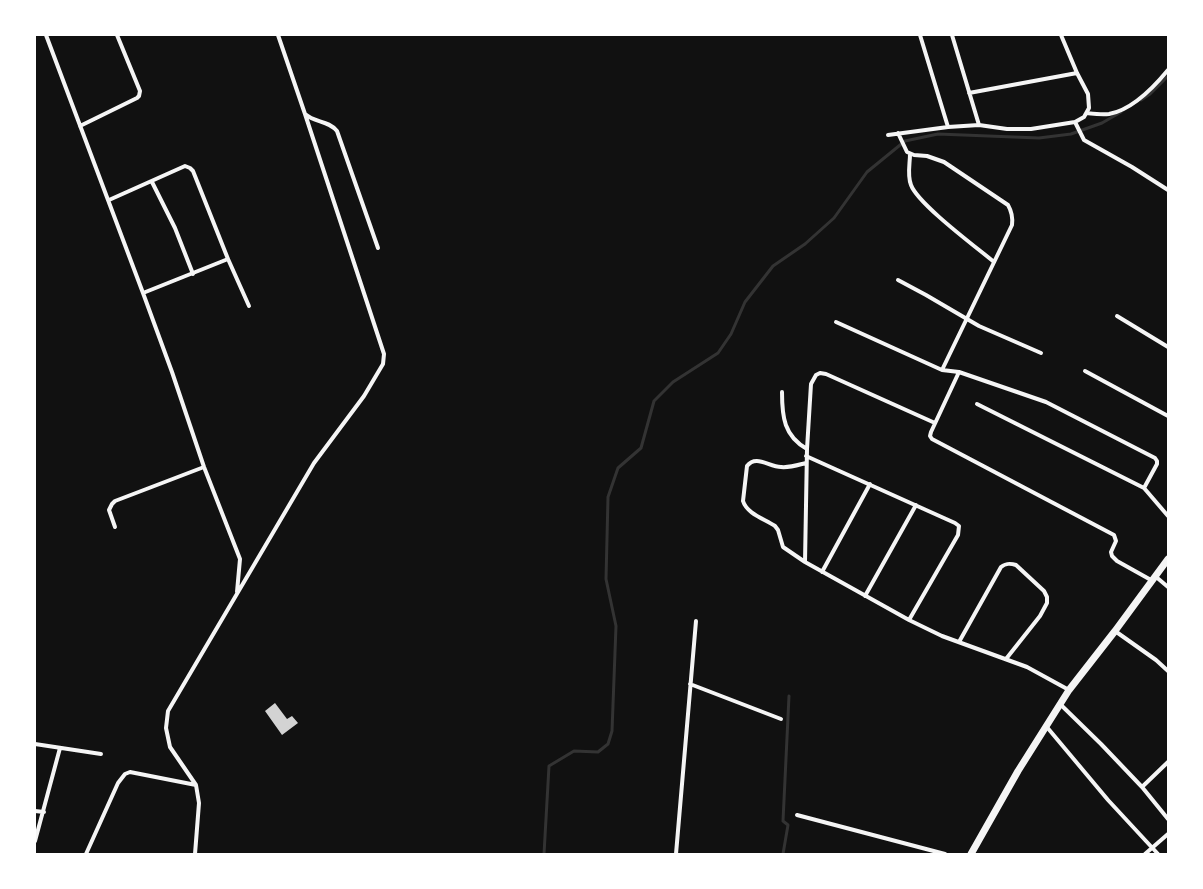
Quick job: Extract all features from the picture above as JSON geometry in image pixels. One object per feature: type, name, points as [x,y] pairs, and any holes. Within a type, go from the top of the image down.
[{"type":"street","points":[[46,35],[109,200],[172,372],[204,467],[240,558],[237,593]]},
{"type":"street","points":[[80,126],[137,98],[140,94],[117,35]]},
{"type":"street","points":[[195,854],[199,803],[196,785],[170,747],[166,728],[168,711],[314,462],[364,396],[383,364],[384,354],[278,35]]},
{"type":"street","points":[[920,35],[948,126]]},
{"type":"street","points":[[952,35],[979,125]]},
{"type":"street","points":[[888,135],[948,126],[979,125],[1008,129],[1031,129],[1075,122],[1084,117],[1089,108],[1088,94],[1077,73],[1062,35]]},
{"type":"street","points":[[1087,113],[1110,114],[1122,109],[1148,92],[1168,70]]},
{"type":"street","points":[[969,93],[1077,73]]},
{"type":"street","points":[[305,114],[310,119],[332,125],[337,131],[378,248]]},
{"type":"street","points":[[1075,122],[1084,140],[1132,167],[1168,190]]},
{"type":"street","points":[[898,133],[900,140],[908,153],[909,177],[915,192],[934,211],[994,262]]},
{"type":"street","points":[[908,153],[927,156],[944,162],[1008,205],[1012,210],[1012,225],[942,370]]},
{"type":"street","points":[[109,200],[185,166],[192,169],[228,259],[249,306]]},
{"type":"street","points":[[152,182],[175,228],[193,274]]},
{"type":"street","points":[[143,293],[228,259]]},
{"type":"street","points":[[898,280],[997,335],[1041,353]]},
{"type":"street","points":[[1117,316],[1168,347]]},
{"type":"street","points":[[836,322],[942,370],[959,372],[1046,402],[1155,458],[1157,464],[1144,488]]},
{"type":"street","points":[[1085,371],[1168,416]]},
{"type":"street","points":[[959,372],[930,436],[936,441],[1114,535],[1116,541],[1111,552],[1114,559],[1168,587]]},
{"type":"street","points":[[805,562],[805,463],[811,384],[816,375],[820,373],[826,374],[935,423]]},
{"type":"street","points":[[782,392],[783,412],[789,434],[797,444],[807,449]]},
{"type":"street","points":[[977,404],[1144,488],[1168,516]]},
{"type":"street","points":[[806,456],[956,523],[959,526],[958,535],[909,620]]},
{"type":"street","points":[[805,463],[776,467],[756,460],[749,463],[747,466],[743,501],[744,506],[775,526],[778,530],[783,547],[787,551],[909,620],[942,636],[1027,667],[1069,690]]},
{"type":"street","points":[[115,527],[109,510],[115,501],[204,467]]},
{"type":"street","points":[[822,572],[870,484]]},
{"type":"street","points":[[865,596],[916,505]]},
{"type":"street","points":[[973,853],[1045,725],[1069,690],[1168,559]]},
{"type":"street","points":[[959,642],[1001,567],[1006,563],[1011,563],[1016,565],[1044,591],[1047,597],[1047,603],[1040,616],[1006,659]]},
{"type":"street","points":[[676,854],[696,621]]},
{"type":"street","points":[[1115,631],[1156,660],[1168,671]]},
{"type":"street","points":[[690,684],[781,719]]},
{"type":"street","points":[[1060,704],[1142,787],[1168,819]]},
{"type":"street","points":[[1045,725],[1108,800],[1158,854]]},
{"type":"street","points":[[35,744],[101,754]]},
{"type":"street","points":[[35,840],[44,812],[60,748]]},
{"type":"street","points":[[1142,787],[1168,762]]},
{"type":"street","points":[[86,854],[118,783],[125,774],[135,773],[196,785]]},
{"type":"street","points":[[35,811],[44,812]]},
{"type":"street","points":[[797,815],[945,854]]},
{"type":"street","points":[[1145,854],[1168,834]]},
{"type":"building","points":[[275,703],[287,719],[292,716],[298,723],[282,735],[265,711]]},
{"type":"waterway","points":[[1141,100],[1150,94],[1168,76]]},
{"type":"waterway","points":[[544,854],[549,766],[574,751],[598,752],[608,744],[612,731],[616,626],[606,579],[608,497],[618,468],[641,448],[654,401],[673,382],[718,353],[731,334],[745,302],[773,266],[805,244],[834,218],[867,172],[905,141],[938,134],[1039,138],[1071,134],[1102,123],[1121,112]]},
{"type":"waterway","points":[[783,854],[788,825],[783,821],[789,696]]}]
